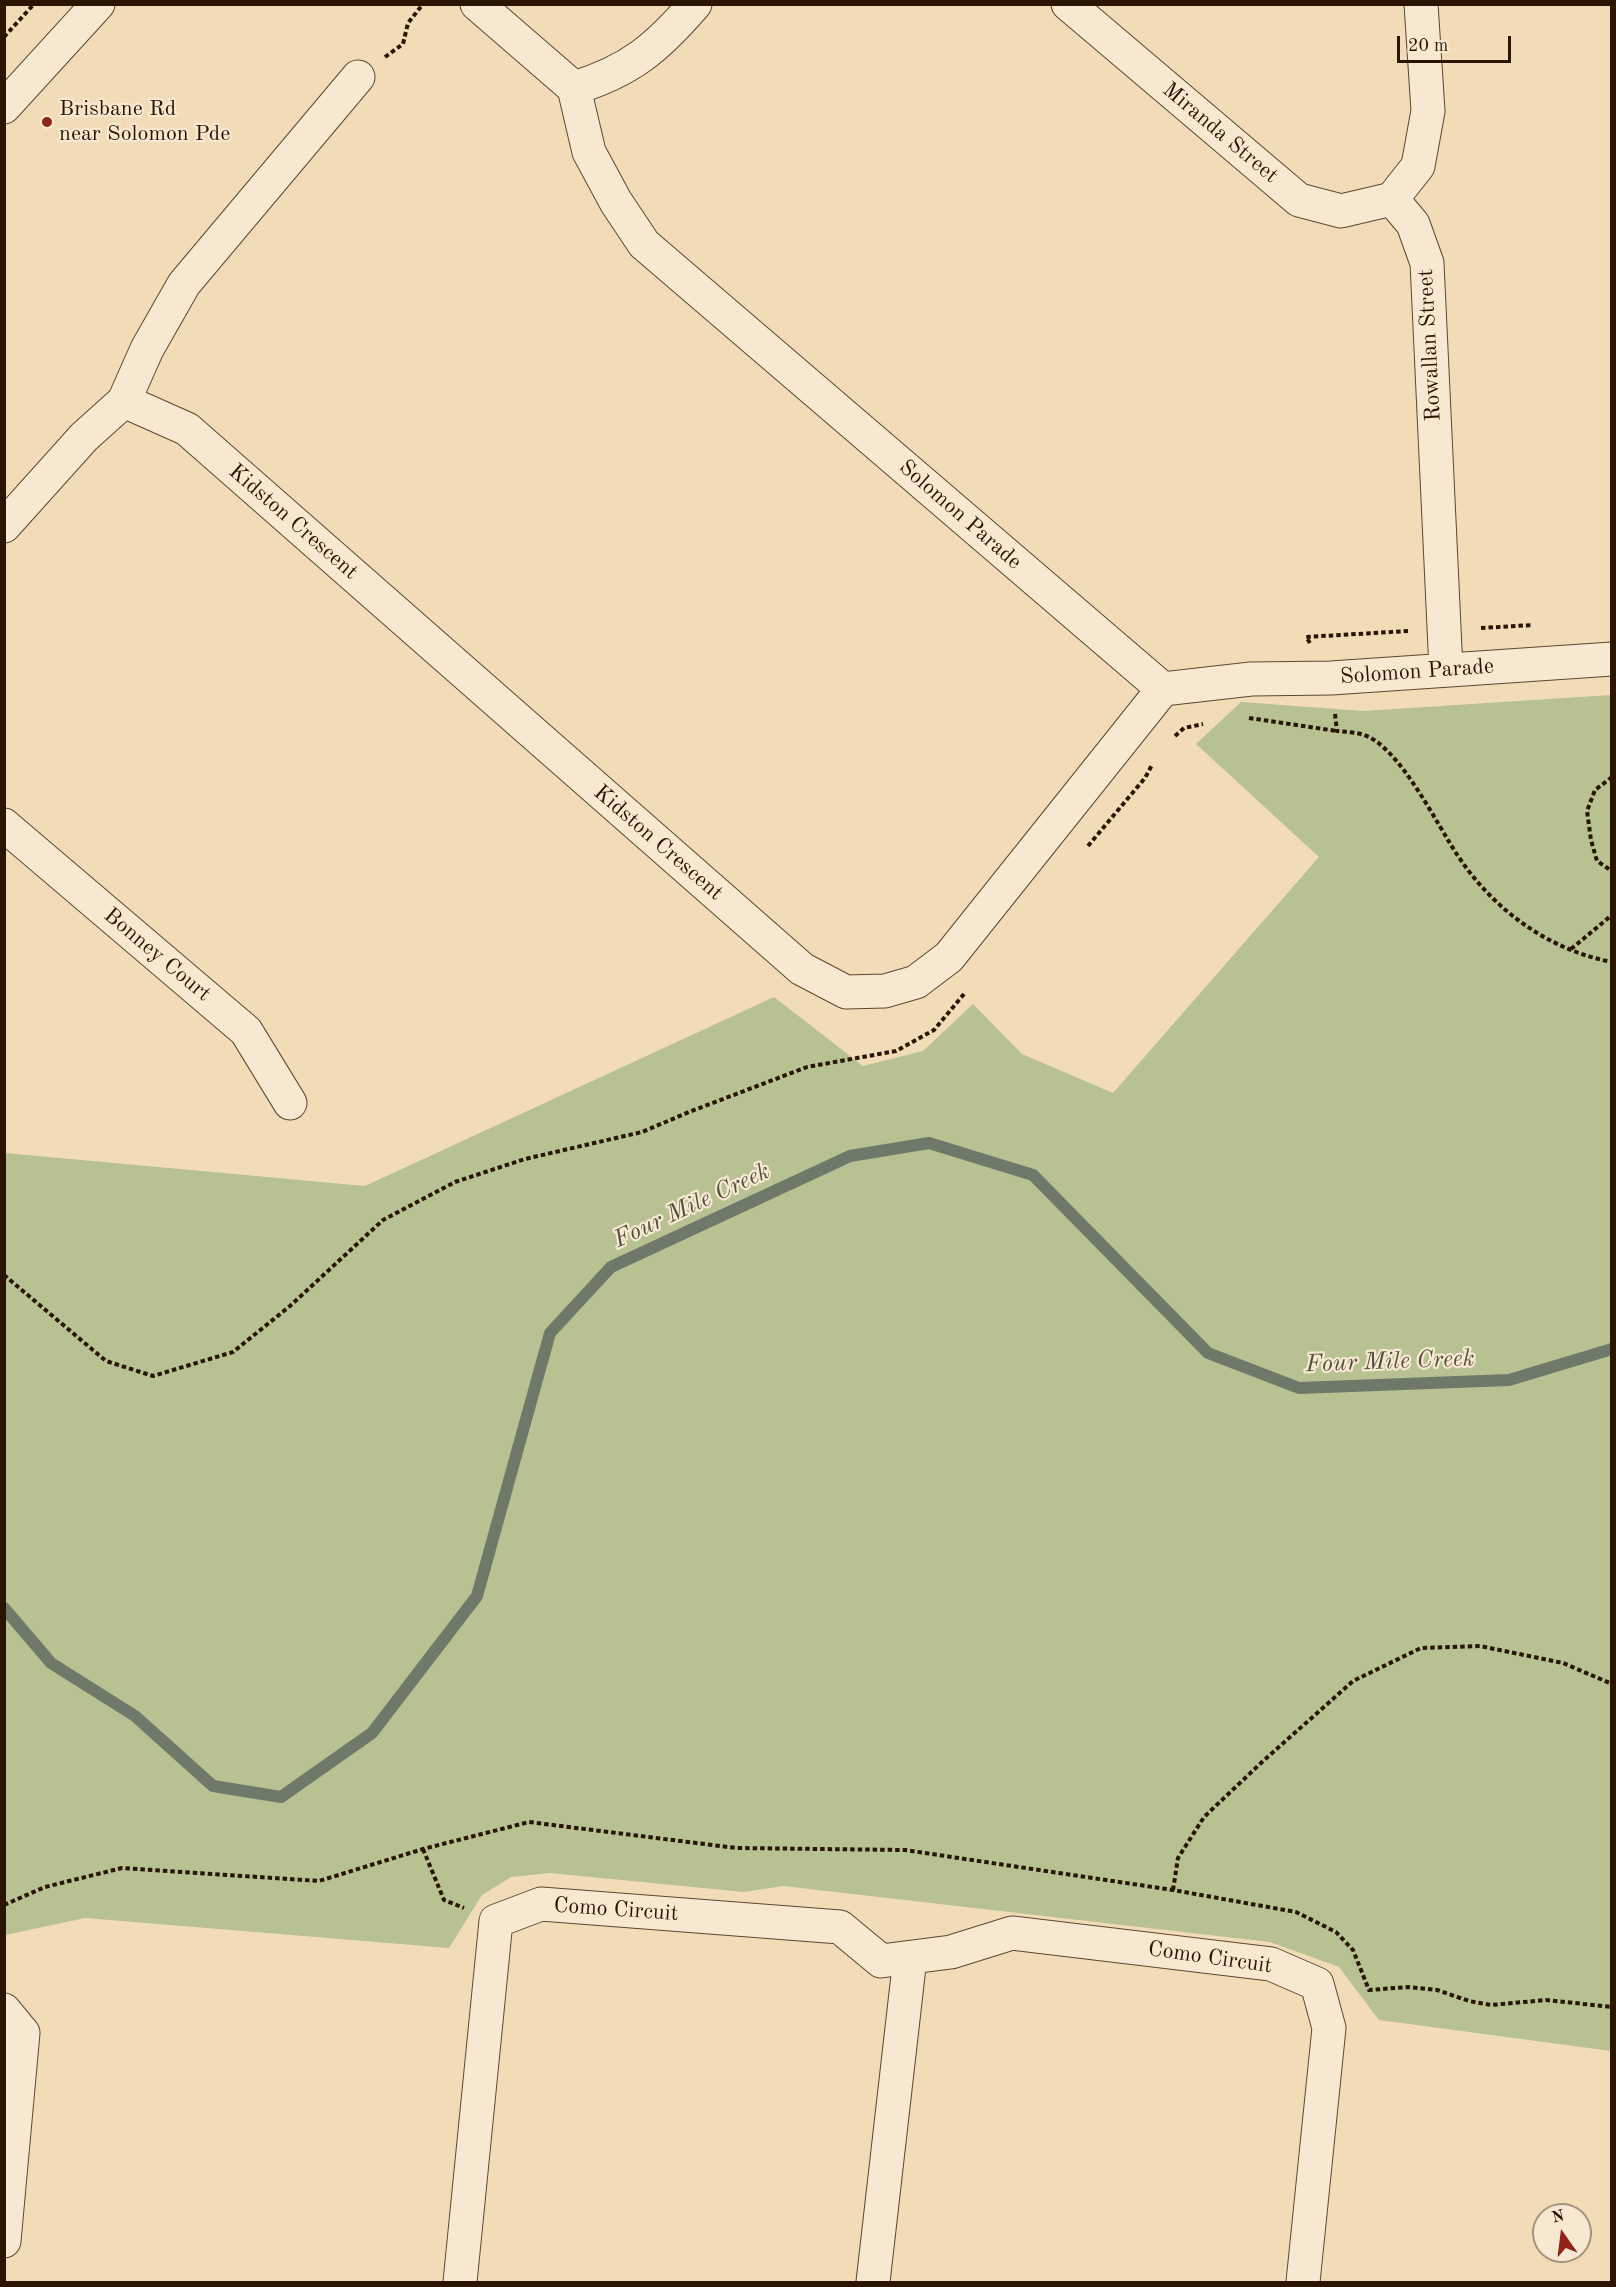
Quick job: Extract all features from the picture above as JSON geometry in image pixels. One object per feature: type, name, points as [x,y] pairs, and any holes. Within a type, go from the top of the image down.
[{"type":"street","points":[[4,107],[98,4]]},
{"type":"street","points":[[477,4],[574,88],[601,80],[628,66],[666,37],[695,4]]},
{"type":"street","name":"Miranda Street","points":[[1068,4],[1299,200],[1341,212],[1392,199]]},
{"type":"street","points":[[1392,199],[1418,166],[1428,111],[1420,4]]},
{"type":"street","points":[[4,526],[84,438],[124,401],[147,349],[184,284],[358,77]]},
{"type":"street","name":"Solomon Parade","points":[[574,88],[589,152],[616,202],[644,244],[1163,689],[1251,679],[1331,678],[1611,659]]},
{"type":"street","name":"Rowallan Street","points":[[1392,199],[1413,224],[1427,263],[1446,670]]},
{"type":"street","name":"Kidston Crescent","points":[[124,401],[187,429],[802,969],[846,992],[885,991],[916,982],[949,957],[1163,689]]},
{"type":"street","name":"Bonney Court","points":[[4,825],[246,1031],[291,1103]]},
{"type":"street","name":"Como Circuit","points":[[496,1921],[541,1904],[840,1927],[881,1961],[951,1952],[1012,1933],[1271,1964],[1317,1984],[1329,2028],[1303,2283]]},
{"type":"street","points":[[460,2283],[496,1921]]},
{"type":"street","points":[[873,2283],[910,1958]]},
{"type":"street","points":[[4,2010],[23,2033],[4,2241]]},
{"type":"path","points":[[4,38],[34,4]]},
{"type":"path","points":[[358,77],[403,44],[408,23],[423,4]]},
{"type":"path","points":[[1331,678],[1337,731]]},
{"type":"path","points":[[1240,717],[1364,734],[1383,746],[1417,788],[1458,856],[1486,892],[1523,925],[1570,950],[1611,962]]},
{"type":"path","points":[[1171,739],[1184,728],[1213,721]]},
{"type":"path","points":[[1084,850],[1145,778],[1154,761]]},
{"type":"path","points":[[1610,869],[1598,861],[1591,840],[1587,811],[1595,790],[1611,777]]},
{"type":"path","points":[[1570,950],[1611,915]]},
{"type":"path","points":[[4,1275],[106,1361],[153,1376],[199,1363],[233,1352],[290,1306],[383,1220],[455,1182],[525,1159],[642,1132],[807,1066],[896,1051],[934,1030],[971,985]]},
{"type":"path","points":[[1173,1890],[1178,1858],[1204,1817],[1212,1809],[1353,1681],[1421,1648],[1480,1646],[1563,1663],[1611,1684]]},
{"type":"path","points":[[4,1905],[45,1887],[122,1868],[318,1881],[423,1849],[529,1822],[736,1848],[905,1850],[1173,1890],[1296,1912],[1336,1932],[1353,1950],[1369,1990],[1408,1987],[1437,1990],[1491,2005],[1546,2000],[1611,2007]]},
{"type":"path","points":[[423,1849],[444,1900],[496,1921]]},
{"type":"green space","points":[[1611,695],[1611,2051],[1379,2020],[1339,1967],[1270,1942],[783,1886],[744,1892],[550,1873],[511,1877],[482,1895],[449,1948],[85,1918],[5,1935],[5,1153],[365,1186],[774,997],[863,1066],[923,1051],[973,1004],[1022,1054],[1113,1093],[1319,857],[1196,744],[1241,702],[1363,711]]},
{"type":"waterway","name":"Four Mile Creek","points":[[4,1608],[51,1663],[135,1716],[213,1786],[281,1797],[372,1733],[477,1596],[550,1333],[611,1267],[850,1156],[929,1143],[1033,1175],[1208,1353],[1299,1388],[1509,1380],[1612,1349]]},
{"type":"place","name":"Brisbane Rd near Solomon Pde","points":[[47,122]]}]
